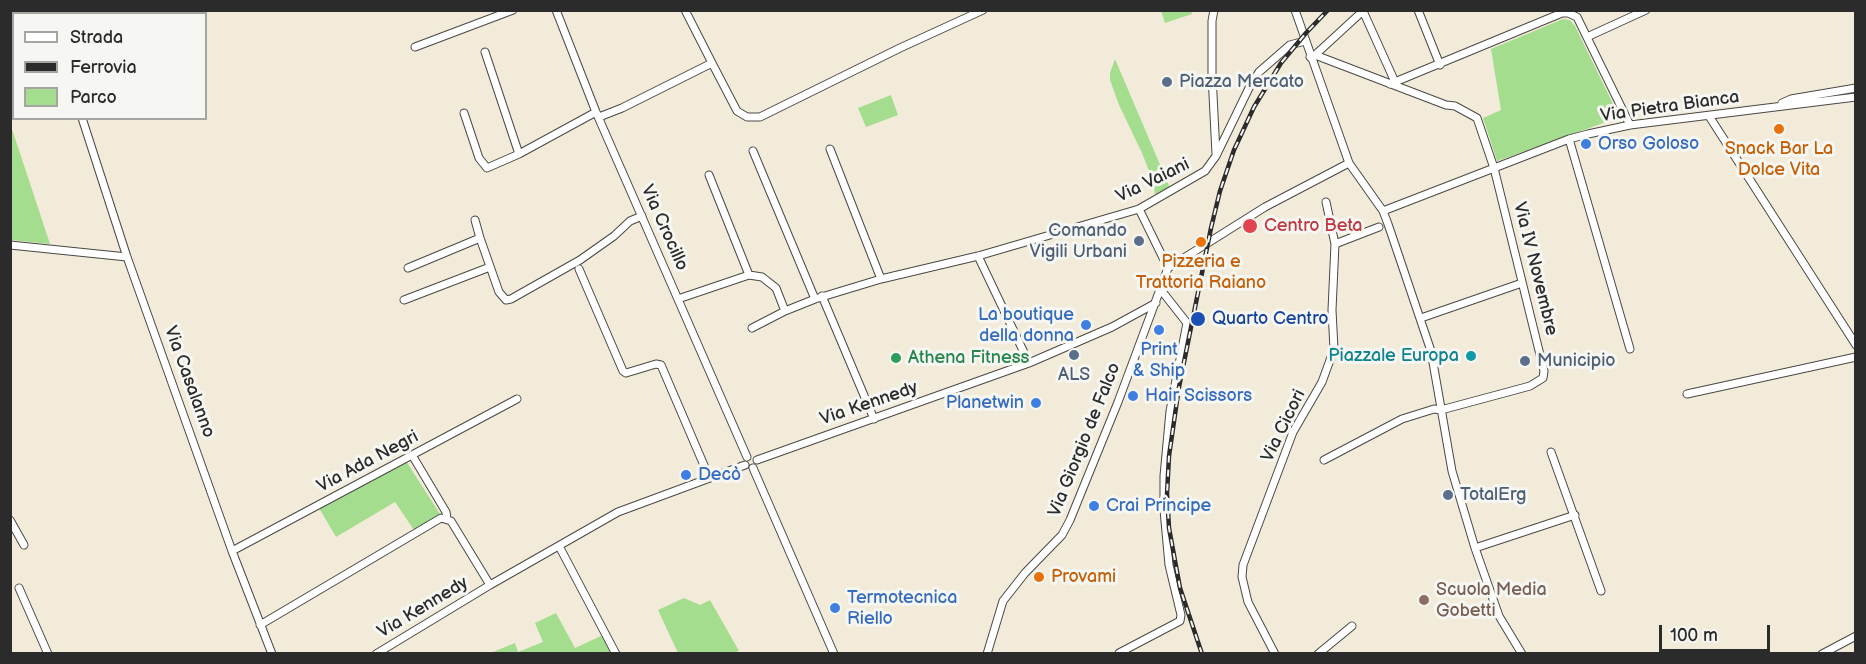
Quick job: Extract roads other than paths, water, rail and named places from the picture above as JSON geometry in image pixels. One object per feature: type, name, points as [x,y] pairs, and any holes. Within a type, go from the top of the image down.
[{"type":"street","points":[[415,47],[513,10]]},
{"type":"street","name":"Via Crocillo","points":[[556,10],[598,115],[746,461]]},
{"type":"street","points":[[685,10],[737,111],[747,117],[756,118],[983,10]]},
{"type":"street","points":[[1214,10],[1212,75],[1216,156]]},
{"type":"street","points":[[1295,10],[1349,163],[1383,211],[1433,360],[1452,471],[1475,548],[1499,615],[1522,654]]},
{"type":"street","points":[[1418,10],[1440,65]]},
{"type":"street","points":[[1587,37],[1646,10]]},
{"type":"street","points":[[1313,56],[1364,11],[1393,83],[1562,13],[1573,14],[1577,17],[1630,125]]},
{"type":"street","name":"Via Vaiani","points":[[752,328],[785,311],[819,298],[881,279],[978,256],[1139,209],[1198,177],[1212,165],[1259,72],[1290,45],[1305,41]]},
{"type":"street","points":[[485,52],[519,154]]},
{"type":"street","name":"Via IV Novembre","points":[[1313,56],[1393,83],[1446,105],[1455,106],[1477,118],[1494,168],[1544,371],[1543,378],[1530,386],[1441,410]]},
{"type":"street","points":[[464,113],[479,158],[484,166],[490,167],[598,115],[622,108],[711,63]]},
{"type":"street","points":[[1772,107],[1791,99],[1856,88]]},
{"type":"street","name":"Via Pietra Bianca","points":[[1383,211],[1569,139],[1630,125],[1856,97]]},
{"type":"street","points":[[1708,116],[1856,345]]},
{"type":"street","name":"Via Casalanno","points":[[83,120],[127,256],[232,551],[272,654]]},
{"type":"street","points":[[1569,139],[1630,349]]},
{"type":"street","points":[[830,149],[881,279]]},
{"type":"street","points":[[753,151],[874,419]]},
{"type":"street","points":[[1139,209],[1168,268],[1265,207],[1349,163]]},
{"type":"street","points":[[709,174],[750,275]]},
{"type":"street","name":"Via Cicori","points":[[1275,654],[1248,602],[1242,577],[1243,565],[1293,432],[1322,382],[1334,349],[1332,310],[1335,244],[1326,202]]},
{"type":"street","points":[[475,220],[499,292],[506,300],[580,260],[614,236],[630,221],[642,216]]},
{"type":"street","points":[[1335,244],[1379,227]]},
{"type":"street","points":[[408,268],[480,238]]},
{"type":"street","points":[[10,244],[127,256]]},
{"type":"street","points":[[978,256],[1029,363]]},
{"type":"street","points":[[404,300],[490,267]]},
{"type":"street","name":"Via Giorgio de Falco","points":[[987,654],[1003,601],[1025,573],[1062,535],[1070,520],[1168,268]]},
{"type":"street","points":[[579,269],[623,371],[627,373],[656,364],[661,366],[709,477]]},
{"type":"street","points":[[678,299],[750,275],[762,277],[774,285],[785,311]]},
{"type":"street","points":[[1420,318],[1522,283]]},
{"type":"street","points":[[1119,653],[1180,621],[1181,615],[1169,565],[1163,500],[1167,437],[1187,323],[1161,290]]},
{"type":"street","name":"Via Kennedy","points":[[757,460],[1029,363],[1112,327],[1156,303]]},
{"type":"street","points":[[1687,394],[1856,357]]},
{"type":"street","name":"Via Ada Negri","points":[[232,551],[517,399]]},
{"type":"street","points":[[1324,460],[1402,419],[1434,409],[1441,410]]},
{"type":"street","points":[[1551,452],[1601,591]]},
{"type":"street","points":[[412,455],[446,512],[446,519]]},
{"type":"street","points":[[753,468],[757,460],[753,456],[746,461],[749,468],[753,468],[834,654]]},
{"type":"street","name":"Via Kennedy","points":[[376,654],[490,585],[618,512],[746,461]]},
{"type":"street","points":[[1475,548],[1575,515]]},
{"type":"street","points":[[260,625],[441,518],[451,522],[490,585]]},
{"type":"street","points":[[10,520],[24,545]]},
{"type":"street","points":[[559,546],[616,654]]},
{"type":"street","points":[[19,588],[48,654]]},
{"type":"street","points":[[1318,654],[1352,626]]},
{"type":"street","points":[[1822,654],[1856,636]]},
{"type":"railway","points":[[1202,654],[1180,588],[1169,528],[1167,494],[1169,456],[1179,387],[1211,228],[1220,191],[1234,150],[1254,107],[1281,63],[1328,10]]},
{"type":"place","name":"Piazza Mercato","points":[[1167,82]]},
{"type":"place","name":"Snack Bar La Dolce Vita","points":[[1779,129]]},
{"type":"place","name":"Orso Goloso","points":[[1586,144]]},
{"type":"place","name":"Centro Beta","points":[[1250,226]]},
{"type":"place","name":"Comando Vigili Urbani","points":[[1139,241]]},
{"type":"place","name":"Pizzeria e Trattoria Raiano","points":[[1201,242]]},
{"type":"place","name":"Quarto Centro","points":[[1198,319]]},
{"type":"place","name":"La boutique della donna","points":[[1086,325]]},
{"type":"place","name":"Print & Ship","points":[[1159,330]]},
{"type":"place","name":"ALS","points":[[1074,355]]},
{"type":"place","name":"Piazzale Europa","points":[[1471,356]]},
{"type":"place","name":"Athena Fitness","points":[[896,358]]},
{"type":"place","name":"Municipio","points":[[1525,361]]},
{"type":"place","name":"Hair Scissors","points":[[1133,396]]},
{"type":"place","name":"Planetwin","points":[[1036,403]]},
{"type":"place","name":"Decò","points":[[686,475]]},
{"type":"place","name":"TotalErg","points":[[1448,495]]},
{"type":"place","name":"Crai Principe","points":[[1094,506]]},
{"type":"place","name":"Provami","points":[[1039,577]]},
{"type":"place","name":"Scuola Media Gobetti","points":[[1424,600]]},
{"type":"place","name":"Termotecnica Riello","points":[[835,608]]}]
